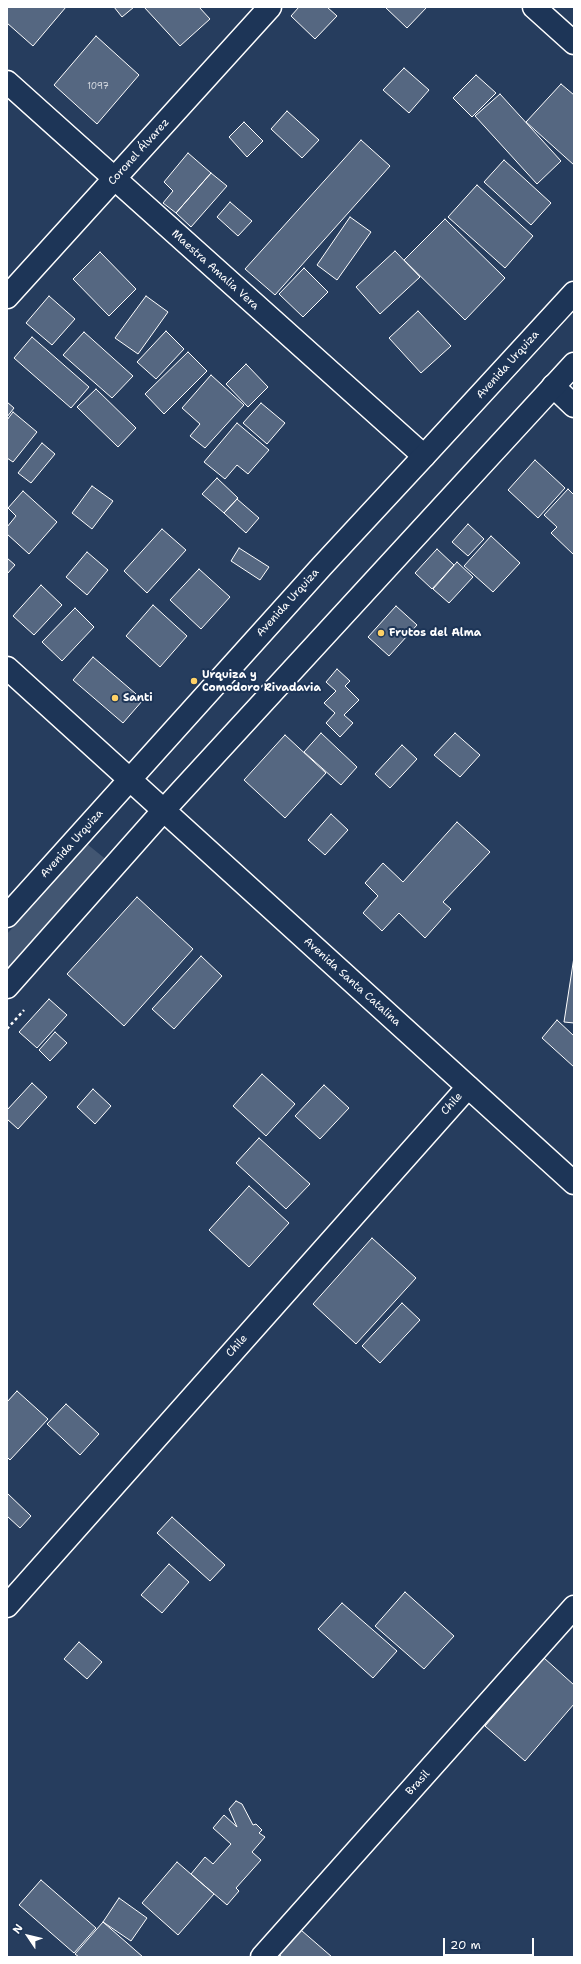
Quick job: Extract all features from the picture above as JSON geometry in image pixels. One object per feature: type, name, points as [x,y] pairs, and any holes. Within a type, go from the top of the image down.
[{"type":"main road","name":"Coronel Álvarez","points":[[7,297],[270,7]]},
{"type":"main road","points":[[534,7],[574,43]]},
{"type":"main road","name":"Maestra Amalia Vera","points":[[7,82],[424,456]]},
{"type":"main road","name":"Avenida Urquiza","points":[[7,916],[322,566],[574,293]]},
{"type":"main road","points":[[7,987],[163,811],[574,364]]},
{"type":"main road","points":[[553,386],[574,406]]},
{"type":"main road","name":"Avenida Santa Catalina","points":[[7,668],[574,1183]]},
{"type":"main road","name":"Chile","points":[[7,1606],[468,1086]]},
{"type":"main road","name":"Brasil","points":[[262,1957],[574,1607]]},
{"type":"shaded area","points":[[87,844],[108,861],[7,972],[7,934]]},
{"type":"building","points":[[7,7],[66,7],[33,46],[7,23]]},
{"type":"building","points":[[114,7],[134,7],[122,17]]},
{"type":"building","points":[[144,7],[199,7],[210,19],[180,46]]},
{"type":"building","points":[[299,7],[327,7],[337,16],[315,39],[291,16]]},
{"type":"building","points":[[385,7],[427,7],[407,28]]},
{"type":"building","points":[[96,36],[139,75],[97,124],[54,85]]},
{"type":"building","points":[[404,68],[429,90],[409,113],[383,90]]},
{"type":"building","points":[[476,75],[496,93],[472,117],[453,98]]},
{"type":"building","points":[[561,84],[574,95],[574,165],[526,122]]},
{"type":"building","points":[[500,94],[561,161],[537,184],[475,116]]},
{"type":"building","points":[[287,111],[319,140],[302,158],[271,129]]},
{"type":"building","points":[[244,122],[263,141],[247,157],[229,137]]},
{"type":"building","points":[[361,140],[390,166],[275,295],[245,269]]},
{"type":"building","points":[[188,153],[211,173],[176,213],[163,203],[173,191],[164,182]]},
{"type":"building","points":[[504,160],[551,203],[531,225],[484,182]]},
{"type":"building","points":[[211,173],[227,186],[191,227],[176,213]]},
{"type":"building","points":[[477,185],[533,236],[505,268],[448,217]]},
{"type":"building","points":[[230,202],[252,221],[238,236],[217,217]]},
{"type":"building","points":[[350,217],[371,232],[337,280],[317,265]]},
{"type":"building","points":[[445,219],[505,278],[465,320],[404,260]]},
{"type":"building","points":[[395,251],[420,277],[380,314],[356,287]]},
{"type":"building","points":[[100,252],[136,289],[109,316],[73,279]]},
{"type":"building","points":[[304,268],[328,292],[303,317],[279,294]]},
{"type":"building","points":[[49,296],[75,319],[52,345],[26,323]]},
{"type":"building","points":[[146,296],[168,312],[138,354],[115,338]]},
{"type":"building","points":[[418,311],[451,346],[421,373],[389,338]]},
{"type":"building","points":[[166,331],[184,349],[156,379],[137,362]]},
{"type":"building","points":[[84,332],[133,376],[112,398],[63,355]]},
{"type":"building","points":[[32,337],[89,387],[71,408],[14,358]]},
{"type":"building","points":[[188,352],[207,371],[164,414],[145,394]]},
{"type":"building","points":[[246,364],[268,387],[248,407],[226,384]]},
{"type":"building","points":[[211,375],[244,405],[205,448],[190,436],[200,424],[182,408]]},
{"type":"building","points":[[96,389],[136,428],[118,447],[77,407]]},
{"type":"building","points":[[7,402],[14,408],[7,417]]},
{"type":"building","points":[[261,403],[285,423],[267,444],[243,423]]},
{"type":"building","points":[[13,412],[37,432],[13,462],[7,458],[7,420]]},
{"type":"building","points":[[237,423],[269,450],[248,474],[237,465],[225,479],[204,462]]},
{"type":"building","points":[[42,443],[55,454],[31,483],[18,473]]},
{"type":"building","points":[[535,460],[565,488],[538,518],[508,490]]},
{"type":"building","points":[[217,478],[238,498],[224,513],[202,494]]},
{"type":"building","points":[[92,486],[113,501],[92,529],[72,513]]},
{"type":"building","points":[[568,489],[574,495],[574,555],[551,533],[557,527],[544,515]]},
{"type":"building","points":[[23,491],[57,522],[29,554],[7,534],[7,527],[16,516],[8,508]]},
{"type":"building","points":[[237,499],[259,518],[246,533],[224,513]]},
{"type":"building","points":[[468,524],[484,539],[468,556],[452,542]]},
{"type":"building","points":[[162,529],[186,550],[147,593],[124,571]]},
{"type":"building","points":[[491,536],[520,563],[493,592],[464,566]]},
{"type":"building","points":[[239,548],[269,567],[260,580],[231,561]]},
{"type":"building","points":[[437,549],[454,565],[432,589],[415,573]]},
{"type":"building","points":[[87,552],[108,570],[87,595],[66,577]]},
{"type":"building","points":[[7,558],[15,565],[7,574]]},
{"type":"building","points":[[457,562],[473,577],[449,603],[433,589]]},
{"type":"building","points":[[199,569],[230,597],[201,629],[170,600]]},
{"type":"building","points":[[41,585],[62,605],[34,635],[13,616]]},
{"type":"building","points":[[153,605],[187,636],[160,667],[126,636]]},
{"type":"building","points":[[396,606],[417,625],[389,656],[368,637]]},
{"type":"building","points":[[75,608],[94,627],[62,661],[42,642]]},
{"type":"building","points":[[93,657],[143,700],[123,723],[73,680]]},
{"type":"building","points":[[337,669],[350,681],[345,686],[359,700],[344,715],[353,723],[340,737],[326,723],[335,713],[324,703],[336,691],[326,682]]},
{"type":"building","points":[[321,733],[357,767],[341,785],[304,752]]},
{"type":"building","points":[[455,733],[480,755],[460,777],[434,755]]},
{"type":"building","points":[[285,735],[326,773],[285,818],[244,780]]},
{"type":"building","points":[[402,745],[417,759],[390,788],[375,774]]},
{"type":"building","points":[[331,814],[348,830],[325,855],[308,840]]},
{"type":"building","points":[[457,822],[490,852],[443,902],[451,909],[425,938],[399,913],[382,931],[363,913],[378,896],[365,883],[383,863],[403,882]]},
{"type":"building","points":[[137,897],[193,949],[124,1026],[67,974]]},
{"type":"building","points":[[201,956],[222,976],[174,1029],[152,1009]]},
{"type":"building","points":[[574,957],[574,1023],[564,1022]]},
{"type":"building","points":[[49,999],[67,1015],[37,1048],[19,1032]]},
{"type":"building","points":[[557,1020],[574,1036],[574,1067],[542,1038]]},
{"type":"building","points":[[55,1032],[67,1043],[50,1061],[39,1050]]},
{"type":"building","points":[[262,1074],[295,1104],[266,1136],[233,1106]]},
{"type":"building","points":[[32,1083],[47,1097],[18,1129],[7,1119],[7,1110]]},
{"type":"building","points":[[324,1085],[349,1108],[320,1139],[295,1116]]},
{"type":"building","points":[[93,1089],[111,1106],[95,1124],[77,1107]]},
{"type":"building","points":[[259,1138],[310,1184],[286,1209],[236,1163]]},
{"type":"building","points":[[249,1186],[289,1223],[249,1267],[209,1230]]},
{"type":"building","points":[[372,1238],[416,1278],[356,1344],[313,1304]]},
{"type":"building","points":[[402,1303],[420,1320],[380,1363],[362,1346]]},
{"type":"building","points":[[17,1391],[48,1419],[10,1460],[7,1457],[7,1402]]},
{"type":"building","points":[[66,1404],[99,1434],[80,1455],[47,1424]]},
{"type":"building","points":[[7,1493],[31,1516],[20,1528],[7,1516]]},
{"type":"building","points":[[172,1517],[225,1565],[210,1581],[157,1533]]},
{"type":"building","points":[[169,1564],[189,1582],[162,1613],[141,1595]]},
{"type":"building","points":[[405,1592],[454,1636],[424,1669],[375,1626]]},
{"type":"building","points":[[342,1603],[397,1651],[373,1678],[318,1629]]},
{"type":"building","points":[[79,1642],[102,1662],[87,1679],[64,1659]]},
{"type":"building","points":[[544,1658],[574,1685],[574,1704],[525,1761],[485,1726]]},
{"type":"building","points":[[236,1801],[242,1804],[253,1825],[256,1824],[262,1830],[259,1833],[265,1837],[252,1852],[261,1860],[236,1888],[239,1891],[227,1905],[191,1874],[205,1857],[213,1864],[231,1844],[213,1828],[224,1815],[237,1827],[229,1809]]},
{"type":"building","points":[[177,1862],[214,1894],[178,1935],[142,1903]]},
{"type":"building","points":[[41,1880],[96,1928],[74,1953],[19,1905]]},
{"type":"building","points":[[119,1898],[147,1918],[131,1941],[103,1922]]},
{"type":"building","points":[[103,1922],[143,1957],[79,1957],[75,1954]]},
{"type":"building","points":[[294,1924],[332,1957],[282,1957],[273,1949]]},
{"type":"place","name":"Frutos del Alma","points":[[381,633]]},
{"type":"place","name":"Urquiza y Comodoro Rivadavia","points":[[194,681]]},
{"type":"place","name":"Santi","points":[[115,698]]}]
